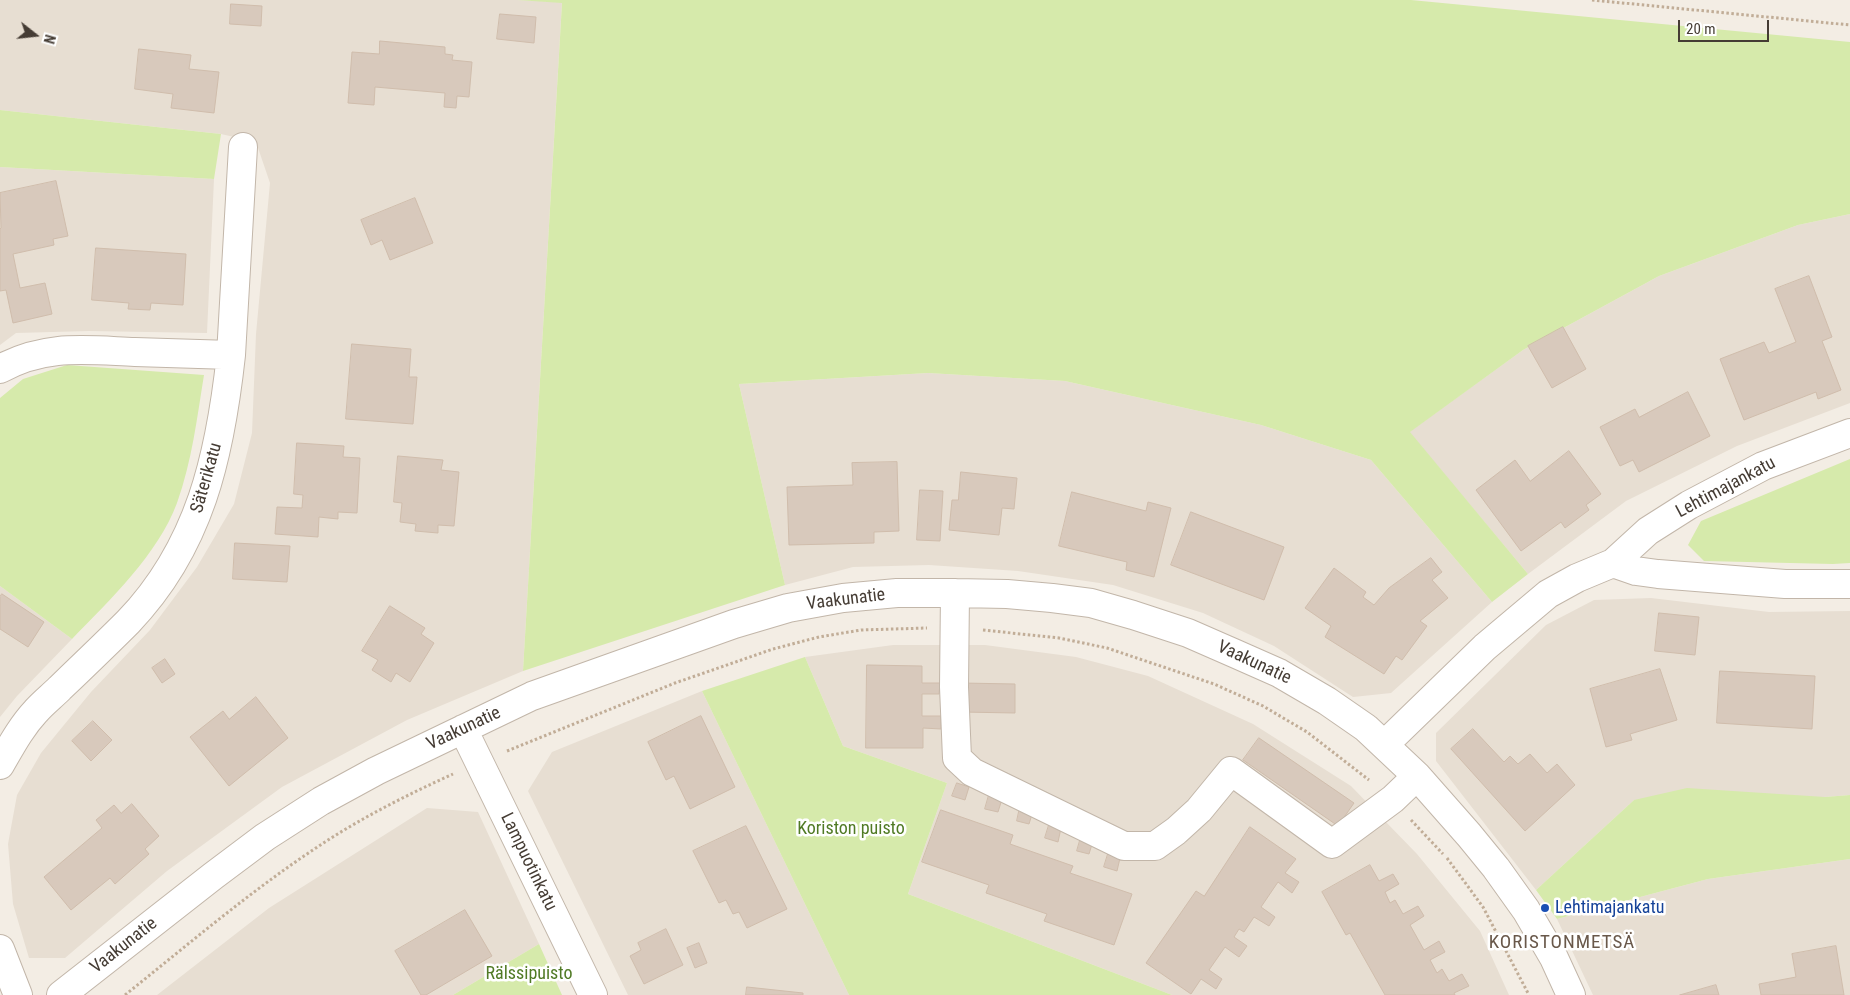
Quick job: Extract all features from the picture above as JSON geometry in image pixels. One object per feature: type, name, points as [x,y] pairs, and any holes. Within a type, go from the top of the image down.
[{"type":"street","name":"Säterikatu","points":[[0,765],[15,738],[36,711],[129,621],[163,581],[187,538],[206,489],[226,402],[243,147]]},
{"type":"street","points":[[0,369],[18,359],[44,352],[72,350],[230,355]]},
{"type":"street","name":"Lehtimajankatu","points":[[1384,745],[1485,647],[1548,594],[1577,578],[1613,562],[1648,531],[1689,505],[1763,466],[1850,433]]},
{"type":"street","points":[[1613,562],[1636,571],[1658,574],[1785,584],[1850,584]]},
{"type":"street","points":[[955,592],[954,687],[957,758],[972,772],[1124,846],[1154,846],[1176,831],[1199,810],[1231,771],[1332,844],[1392,799],[1417,776]]},
{"type":"street","name":"Vaakunatie","points":[[61,995],[265,837],[321,801],[376,771],[532,696],[734,624],[788,608],[843,598],[955,592],[1007,594],[1091,603],[1188,633],[1279,673],[1327,701],[1358,722],[1417,776],[1474,841],[1517,898],[1554,958],[1571,995]]},
{"type":"street","name":"Lampuotinkatu","points":[[463,729],[593,995]]},
{"type":"street","points":[[0,949],[18,995]]},
{"type":"path","points":[[1592,0],[1850,25]]},
{"type":"path","points":[[125,995],[252,893],[325,842],[400,798],[479,762],[675,683],[773,649],[819,637],[861,630],[954,627],[1059,638],[1107,648],[1214,684],[1262,706],[1307,732],[1345,760],[1392,799],[1446,857],[1483,907],[1529,995]]},
{"type":"shaded area","points":[[0,0],[517,0],[562,2],[523,671],[407,720],[282,787],[167,871],[65,958],[29,958],[13,904],[8,844],[17,795],[41,753],[91,692],[150,630],[197,567],[234,504],[252,433],[256,334],[270,183],[256,142],[221,134],[0,110]]},
{"type":"shaded area","points":[[0,167],[214,179],[207,333],[89,331],[16,333],[0,345]]},
{"type":"shaded area","points":[[1850,214],[1850,403],[1737,446],[1626,501],[1528,574],[1409,432],[1523,350],[1659,276],[1798,225]]},
{"type":"shaded area","points":[[928,373],[1065,381],[1261,425],[1371,460],[1492,602],[1391,693],[1353,697],[1274,646],[1203,613],[1113,585],[1018,571],[929,565],[853,567],[785,585],[739,384]]},
{"type":"shaded area","points":[[0,586],[72,639],[17,696],[0,717]]},
{"type":"shaded area","points":[[1651,598],[1769,612],[1850,611],[1850,795],[1634,800],[1536,890],[1436,761],[1436,733],[1546,625],[1594,600]]},
{"type":"shaded area","points":[[893,645],[985,645],[1076,657],[1148,676],[1253,724],[1351,786],[1417,854],[1480,931],[1509,995],[1172,995],[908,894],[947,783],[843,746],[805,657]]},
{"type":"shaded area","points":[[702,691],[849,995],[628,995],[528,791],[552,752]]},
{"type":"shaded area","points":[[427,808],[478,812],[539,944],[453,995],[157,995],[269,908]]},
{"type":"shaded area","points":[[1850,859],[1850,995],[1593,995],[1557,919],[1708,879]]},
{"type":"green space","points":[[517,0],[1411,0],[1850,42],[1850,214],[1798,225],[1659,276],[1523,350],[1410,432],[1528,574],[1492,602],[1371,460],[1261,425],[1065,381],[928,373],[739,384],[785,585],[523,671],[562,3]]},
{"type":"green space","points":[[0,110],[221,134],[214,179],[0,167]]},
{"type":"green space","points":[[67,365],[204,375],[187,471],[169,522],[132,576],[72,639],[0,586],[0,398],[23,379]]},
{"type":"green space","points":[[1850,459],[1850,563],[1704,561],[1688,545],[1701,521]]},
{"type":"green space","name":"Koriston puisto","points":[[805,657],[843,746],[947,783],[908,894],[1172,995],[849,995],[702,691]]},
{"type":"green space","points":[[1687,788],[1825,797],[1850,795],[1850,859],[1708,879],[1557,919],[1536,890],[1634,800]]},
{"type":"green space","name":"Rälssipuisto","points":[[539,944],[562,995],[453,995]]},
{"type":"building","points":[[231,4],[262,6],[261,26],[230,24]]},
{"type":"building","points":[[500,14],[536,17],[534,43],[497,39]]},
{"type":"building","points":[[380,41],[445,47],[445,54],[453,55],[452,60],[472,62],[469,97],[457,96],[456,108],[444,107],[445,93],[375,87],[374,105],[348,103],[352,52],[379,54]]},
{"type":"building","points":[[139,49],[191,55],[189,69],[219,72],[214,113],[171,108],[173,94],[135,89]]},
{"type":"building","points":[[56,181],[68,236],[53,239],[54,245],[13,254],[20,288],[45,283],[52,314],[13,323],[6,290],[0,291],[0,193]]},
{"type":"building","points":[[415,198],[433,243],[390,260],[382,240],[371,245],[361,220]]},
{"type":"building","points":[[96,248],[186,254],[183,305],[151,303],[150,310],[128,309],[129,303],[92,300]]},
{"type":"building","points":[[1809,276],[1832,337],[1822,341],[1841,390],[1818,399],[1816,392],[1744,420],[1720,359],[1764,342],[1769,353],[1796,342],[1775,289]]},
{"type":"building","points":[[1563,327],[1586,369],[1552,388],[1528,346]]},
{"type":"building","points":[[352,344],[411,349],[409,377],[417,377],[413,424],[346,419]]},
{"type":"building","points":[[1688,392],[1710,436],[1639,472],[1633,460],[1620,466],[1600,427],[1635,409],[1639,417]]},
{"type":"building","points":[[297,443],[344,446],[343,457],[360,458],[357,513],[338,512],[338,519],[319,517],[318,537],[275,534],[277,507],[302,508],[303,495],[294,494]]},
{"type":"building","points":[[1569,451],[1601,494],[1586,505],[1589,510],[1565,528],[1561,522],[1521,551],[1476,490],[1515,460],[1530,481]]},
{"type":"building","points":[[398,456],[443,460],[441,470],[459,472],[454,526],[438,525],[438,533],[415,531],[416,524],[400,522],[402,503],[394,502]]},
{"type":"building","points":[[897,462],[899,531],[874,532],[874,543],[789,545],[787,487],[853,485],[852,463]]},
{"type":"building","points":[[961,472],[1017,478],[1014,509],[1002,508],[999,535],[949,530],[952,500],[958,500]]},
{"type":"building","points":[[920,490],[943,491],[940,541],[917,540]]},
{"type":"building","points":[[1072,492],[1146,511],[1148,502],[1171,508],[1154,577],[1126,570],[1127,562],[1059,546]]},
{"type":"building","points":[[1191,512],[1284,547],[1264,600],[1171,565]]},
{"type":"building","points":[[235,543],[290,546],[287,582],[233,579]]},
{"type":"building","points":[[1431,558],[1442,572],[1432,580],[1448,598],[1420,621],[1427,626],[1402,660],[1396,656],[1384,674],[1325,637],[1331,626],[1305,608],[1334,568],[1366,592],[1363,597],[1374,605],[1389,588]]},
{"type":"building","points":[[2,594],[44,622],[28,647],[0,629],[0,597]]},
{"type":"building","points":[[390,606],[425,628],[421,634],[434,643],[410,682],[396,673],[391,682],[372,670],[378,660],[362,651]]},
{"type":"building","points":[[1659,613],[1699,617],[1695,655],[1655,651]]},
{"type":"building","points":[[165,659],[175,674],[162,683],[152,668]]},
{"type":"building","points":[[867,665],[922,666],[922,683],[940,683],[939,694],[922,694],[922,716],[941,716],[941,729],[923,728],[923,748],[866,748]]},
{"type":"building","points":[[1660,669],[1677,720],[1630,734],[1632,740],[1606,747],[1590,689]]},
{"type":"building","points":[[1720,671],[1815,676],[1812,729],[1717,723]]},
{"type":"building","points":[[961,683],[1015,684],[1015,713],[961,712]]},
{"type":"building","points":[[256,697],[288,738],[229,786],[190,737],[223,711],[229,719]]},
{"type":"building","points":[[701,716],[735,787],[690,809],[674,776],[666,780],[648,742]]},
{"type":"building","points":[[93,721],[112,740],[91,761],[72,741]]},
{"type":"building","points":[[1473,729],[1504,762],[1510,756],[1518,764],[1530,754],[1547,773],[1557,764],[1575,785],[1525,831],[1451,749]]},
{"type":"building","points":[[1259,738],[1354,803],[1338,826],[1243,760]]},
{"type":"building","points":[[957,783],[969,787],[965,800],[952,796]]},
{"type":"building","points":[[989,795],[1002,799],[998,812],[985,809]]},
{"type":"building","points":[[132,804],[159,836],[145,849],[149,854],[115,884],[110,878],[71,910],[44,877],[102,828],[96,820],[114,805],[121,813]]},
{"type":"building","points":[[1020,807],[1033,811],[1029,824],[1017,821]]},
{"type":"building","points":[[941,810],[1013,835],[1010,844],[1073,866],[1070,873],[1132,894],[1114,945],[1044,921],[1047,914],[986,893],[989,885],[922,862]]},
{"type":"building","points":[[1049,825],[1061,828],[1058,842],[1045,838]]},
{"type":"building","points":[[746,826],[787,909],[747,928],[739,912],[733,914],[726,900],[719,903],[693,851]]},
{"type":"building","points":[[1250,827],[1296,859],[1285,873],[1299,882],[1292,893],[1278,882],[1261,907],[1275,917],[1269,926],[1254,917],[1244,932],[1239,929],[1234,937],[1247,946],[1239,957],[1225,947],[1209,970],[1222,979],[1216,989],[1201,979],[1191,994],[1146,963],[1196,891],[1204,896]]},
{"type":"building","points":[[1081,837],[1093,841],[1089,854],[1077,851]]},
{"type":"building","points":[[1108,854],[1120,858],[1117,871],[1104,867]]},
{"type":"building","points":[[1370,865],[1379,881],[1393,874],[1399,884],[1385,892],[1390,903],[1395,900],[1403,914],[1418,906],[1424,916],[1410,925],[1424,950],[1439,941],[1445,952],[1430,960],[1437,973],[1442,969],[1449,981],[1462,974],[1469,986],[1454,993],[1455,995],[1385,995],[1350,933],[1346,935],[1322,892]]},
{"type":"building","points":[[465,910],[492,956],[426,995],[421,995],[395,951]]},
{"type":"building","points":[[666,929],[683,965],[644,984],[630,956],[641,950],[638,943]]},
{"type":"building","points":[[699,943],[707,963],[695,968],[687,948]]},
{"type":"building","points":[[1836,946],[1844,995],[1761,995],[1759,984],[1796,977],[1792,954]]},
{"type":"building","points":[[1716,985],[1719,995],[1680,995]]},
{"type":"building","points":[[747,987],[803,993],[803,995],[746,995]]},
{"type":"place","name":"Lehtimajankatu","points":[[1545,908]]},
{"type":"district","name":"KORISTONMETSÄ","points":[[1562,943]]}]
